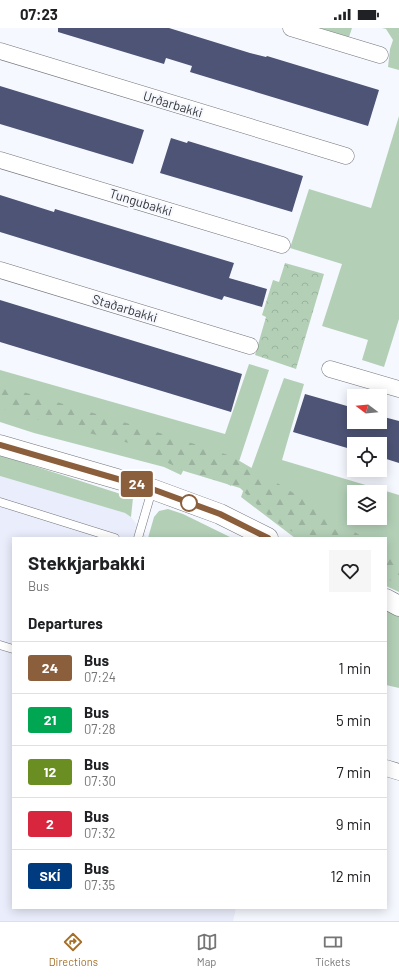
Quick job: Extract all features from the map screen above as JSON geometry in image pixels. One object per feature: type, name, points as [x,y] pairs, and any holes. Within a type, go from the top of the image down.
[{"type":"street","points":[[291,28],[380,55]]},
{"type":"street","name":"Urðarbakki","points":[[0,51],[346,156]]},
{"type":"street","name":"Tungubakki","points":[[0,160],[282,245]]},
{"type":"street","name":"Staðarbakki","points":[[0,270],[250,346]]},
{"type":"street","points":[[330,369],[399,390]]},
{"type":"street","points":[[0,445],[152,489],[220,514],[266,537]]},
{"type":"street","points":[[387,600],[399,606]]},
{"type":"street","points":[[387,768],[399,772]]},
{"type":"lane","points":[[138,537],[152,489]]},
{"type":"lane","points":[[0,502],[112,537]]},
{"type":"lane","points":[[0,645],[12,649]]},
{"type":"shaded area","points":[[0,476],[125,513],[131,517],[146,537],[12,537],[12,909],[236,909],[233,921],[0,921]]},
{"type":"green space","points":[[320,28],[352,28],[349,37]]},
{"type":"green space","points":[[382,28],[399,28],[399,70],[388,67],[390,49],[393,40],[386,29]]},
{"type":"green space","points":[[399,116],[399,319],[384,367],[362,360],[368,340],[322,326],[342,264],[290,248],[309,189],[371,208]]},
{"type":"green space","points":[[285,263],[324,274],[296,369],[255,355],[266,317],[262,315],[273,280],[279,282]]},
{"type":"green space","points":[[249,364],[269,370],[231,486],[188,461],[181,475],[164,467],[34,433],[0,422],[0,370],[225,434]]},
{"type":"green space","points":[[284,378],[304,384],[282,460],[366,485],[347,485],[347,525],[387,525],[387,491],[399,495],[399,592],[387,586],[387,537],[294,537],[241,497]]},
{"type":"green space","points":[[0,385],[231,456],[284,487],[362,537],[303,537],[274,521],[240,488],[184,471],[129,443],[60,426],[10,412],[0,407]]},
{"type":"green space","points":[[0,455],[133,498],[131,517],[125,513],[0,476]]},
{"type":"green space","points":[[168,509],[183,514],[230,537],[148,537],[154,517],[159,511]]},
{"type":"green space","points":[[387,553],[399,560],[399,585],[387,579]]},
{"type":"green space","points":[[387,609],[399,615],[399,688],[387,685]]},
{"type":"building","points":[[58,28],[169,28],[379,90],[368,126],[190,72],[192,66],[166,58],[164,64],[58,32]]},
{"type":"building","points":[[0,86],[144,130],[133,164],[0,124]]},
{"type":"building","points":[[171,138],[187,143],[188,141],[303,176],[292,212],[160,173]]},
{"type":"building","points":[[0,195],[54,212],[55,209],[234,263],[229,278],[267,289],[262,307],[224,296],[222,300],[0,232]]},
{"type":"building","points":[[0,300],[242,374],[231,412],[0,342]]},
{"type":"building","points":[[305,394],[347,406],[347,429],[387,429],[387,418],[399,421],[399,463],[387,459],[387,437],[347,437],[347,448],[293,432]]},
{"type":"bus line","name":"24","points":[[0,445],[152,489],[220,514],[266,537]]}]
